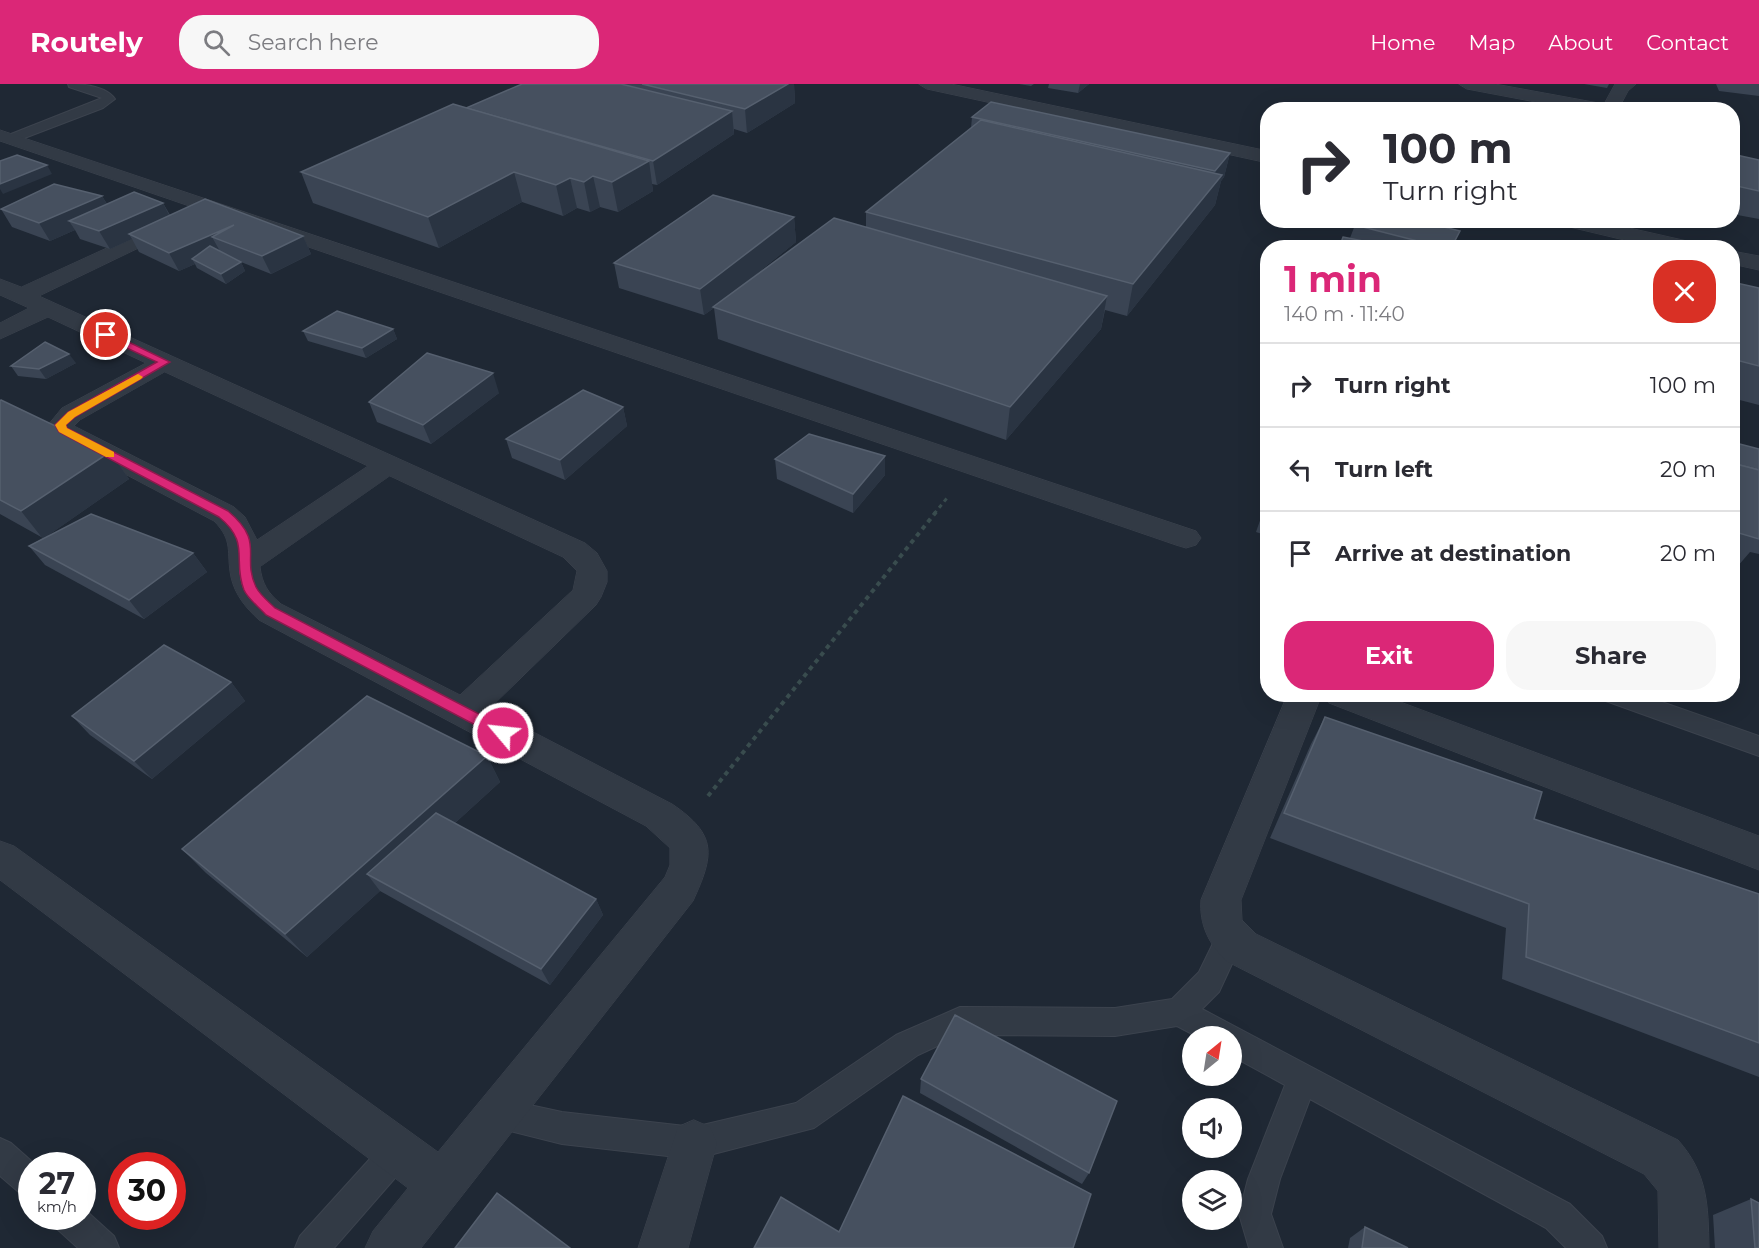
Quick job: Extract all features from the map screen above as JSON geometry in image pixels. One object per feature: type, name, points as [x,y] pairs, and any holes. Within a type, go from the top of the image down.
[{"type":"street","points":[[927,84],[1260,155]]},
{"type":"street","points":[[1467,84],[1565,102]]},
{"type":"street","points":[[1613,102],[1621,88],[1628,84]]},
{"type":"street","points":[[5,137],[1186,538]]},
{"type":"street","points":[[21,296],[209,207]]},
{"type":"street","points":[[1578,228],[1586,233],[1634,240]]},
{"type":"street","points":[[1740,259],[1759,263]]},
{"type":"street","points":[[0,286],[574,550],[587,559],[593,572],[592,583],[585,597],[464,712]]},
{"type":"street","points":[[0,332],[48,308]]},
{"type":"street","points":[[165,362],[71,414],[61,425],[62,430],[224,514],[241,532],[246,547],[245,562],[251,591],[270,612],[659,815],[681,830],[690,848],[690,866],[679,889],[390,1248]]},
{"type":"street","points":[[245,562],[389,464]]},
{"type":"street","points":[[1302,702],[1221,900],[1219,912],[1222,927],[1230,939],[1242,948],[1661,1157],[1679,1178],[1683,1191],[1684,1248]]},
{"type":"street","points":[[1372,702],[1759,853]]},
{"type":"street","points":[[0,858],[441,1183]]},
{"type":"street","points":[[663,1248],[694,1143]]},
{"type":"lane","points":[[5,137],[99,105],[110,99],[106,95],[73,85]]},
{"type":"lane","points":[[1392,228],[1433,240]]},
{"type":"lane","points":[[1634,702],[1759,746]]},
{"type":"lane","points":[[496,1114],[562,1128],[694,1143],[803,1117],[907,1046],[960,1021],[1115,1023],[1179,1012],[1209,982],[1230,939]]},
{"type":"lane","points":[[1179,1012],[1206,1026]]},
{"type":"lane","points":[[1242,1045],[1558,1216],[1590,1248]]},
{"type":"lane","points":[[1266,1248],[1255,1214],[1264,1179],[1304,1078]]},
{"type":"lane","points":[[312,1248],[398,1151]]},
{"type":"lane","points":[[0,1154],[18,1170]]},
{"type":"lane","points":[[83,1230],[102,1248]]},
{"type":"path","points":[[681,830],[973,466]]},
{"type":"building","points":[[522,84],[621,84],[732,111],[653,161],[466,108]]},
{"type":"building","points":[[642,84],[788,84],[745,109]]},
{"type":"building","points":[[991,102],[1230,153],[1215,171],[972,117]]},
{"type":"building","points":[[453,104],[649,161],[612,182],[593,176],[584,182],[570,178],[556,185],[514,172],[428,217],[301,172]]},
{"type":"building","points":[[981,120],[1222,175],[1133,284],[866,212]]},
{"type":"building","points":[[17,155],[47,165],[0,184],[0,161]]},
{"type":"building","points":[[1740,156],[1759,160],[1759,191],[1740,187]]},
{"type":"building","points":[[54,184],[102,196],[39,223],[1,209]]},
{"type":"building","points":[[134,192],[163,203],[99,231],[69,221]]},
{"type":"building","points":[[713,195],[794,217],[700,289],[614,263]]},
{"type":"building","points":[[205,199],[303,236],[262,256],[212,237],[234,225],[169,253],[129,234]]},
{"type":"building","points":[[834,218],[1107,296],[1010,407],[713,307]]},
{"type":"building","points":[[1367,228],[1448,228],[1460,231],[1455,240],[1414,240]]},
{"type":"building","points":[[1343,237],[1358,240],[1342,240]]},
{"type":"building","points":[[210,246],[241,262],[221,274],[192,259]]},
{"type":"building","points":[[1740,284],[1759,288],[1759,366],[1740,361]]},
{"type":"building","points":[[337,311],[393,329],[362,348],[303,331]]},
{"type":"building","points":[[45,342],[69,354],[39,369],[11,366]]},
{"type":"building","points":[[427,353],[493,373],[423,425],[369,402]]},
{"type":"building","points":[[583,390],[623,407],[560,460],[506,439]]},
{"type":"building","points":[[1,400],[110,452],[21,511],[0,500]]},
{"type":"building","points":[[809,434],[885,456],[853,494],[775,459]]},
{"type":"building","points":[[1740,444],[1759,449],[1759,470],[1740,465]]},
{"type":"building","points":[[1740,465],[1759,470],[1759,539],[1740,533]]},
{"type":"building","points":[[91,514],[193,553],[129,600],[29,546]]},
{"type":"building","points":[[164,645],[231,682],[134,761],[72,716]]},
{"type":"building","points":[[367,696],[487,756],[285,934],[182,849]]},
{"type":"building","points":[[1325,717],[1542,792],[1534,819],[1759,894],[1759,1043],[1526,957],[1529,904],[1284,813]]},
{"type":"building","points":[[436,813],[596,899],[541,969],[367,874]]},
{"type":"building","points":[[955,1015],[1117,1101],[1089,1173],[921,1079]]},
{"type":"building","points":[[903,1096],[1091,1194],[1073,1248],[754,1248],[781,1197],[839,1232]]},
{"type":"building","points":[[497,1193],[570,1248],[455,1248]]},
{"type":"building","points":[[1751,1199],[1759,1203],[1759,1248],[1755,1248]]},
{"type":"building","points":[[1365,1227],[1408,1248],[1362,1248]]},
{"type":"slow traffic","points":[[110,455],[62,430],[61,425],[64,419],[71,414],[138,377]]},
{"type":"route","points":[[106,335],[165,362],[71,414],[64,419],[61,425],[62,430],[224,514],[241,532],[246,547],[245,562],[251,591],[270,612],[503,733]]}]
